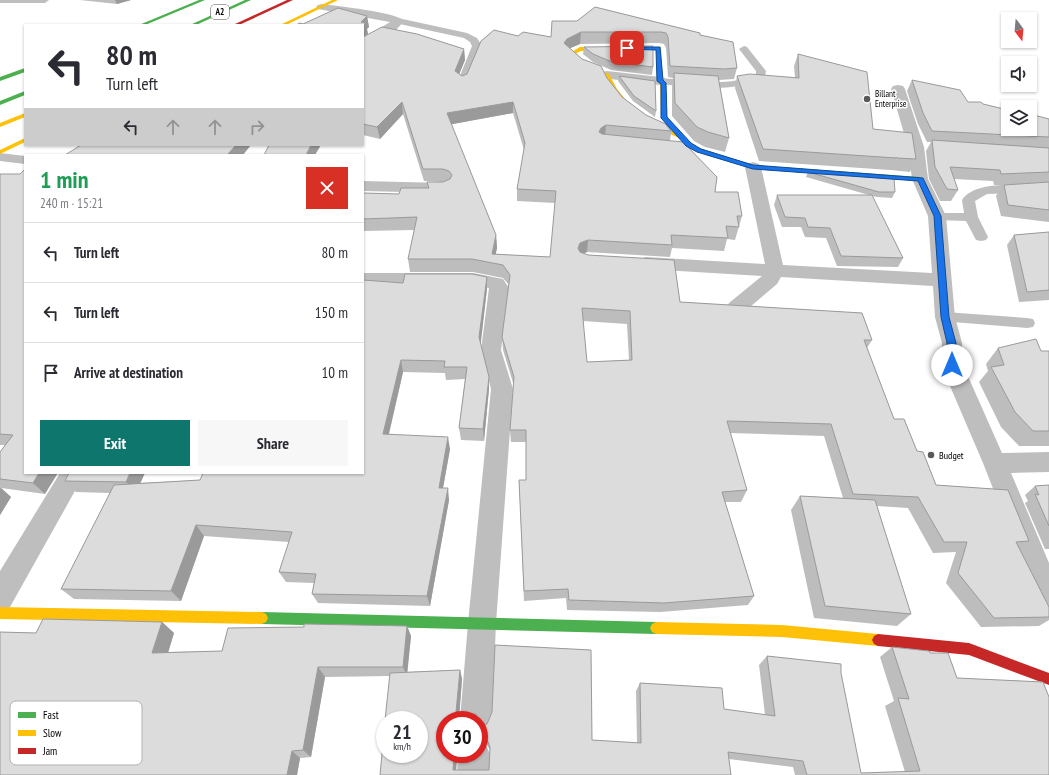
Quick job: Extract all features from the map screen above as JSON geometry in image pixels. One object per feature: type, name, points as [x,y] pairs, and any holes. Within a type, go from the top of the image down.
[{"type":"main road","points":[[143,24],[203,0]]},
{"type":"main road","name":"A2","points":[[194,24],[249,0]]},
{"type":"main road","name":"A2","points":[[237,24],[290,0]]},
{"type":"main road","points":[[284,24],[322,7]]},
{"type":"main road","points":[[683,138],[650,123],[627,105],[614,89],[607,75],[587,66],[571,54],[580,49],[659,48],[660,81],[663,83],[664,118],[683,138],[688,144],[699,151],[753,167],[920,179]]},
{"type":"main road","points":[[0,79],[24,70]]},
{"type":"main road","points":[[0,103],[24,93]]},
{"type":"main road","points":[[0,125],[24,115]]},
{"type":"main road","points":[[0,152],[24,140]]},
{"type":"main road","points":[[0,613],[782,631],[969,649],[1049,679]]},
{"type":"street","points":[[322,7],[336,5],[398,21],[393,26],[364,43]]},
{"type":"street","points":[[607,75],[660,81]]},
{"type":"street","points":[[898,89],[920,147],[920,179],[937,216],[945,317],[952,343],[952,365],[995,463],[1049,596]]},
{"type":"street","points":[[736,308],[770,280],[775,270],[753,167]]},
{"type":"street","points":[[364,186],[444,188]]},
{"type":"street","points":[[626,262],[943,280]]},
{"type":"street","points":[[364,279],[473,279],[496,283],[499,288],[491,350],[502,389],[482,623],[477,711]]},
{"type":"street","points":[[995,463],[1049,462]]},
{"type":"street","points":[[4,584],[72,474]]},
{"type":"street","points":[[473,775],[474,763]]},
{"type":"lane","points":[[0,0],[45,0]]},
{"type":"lane","points":[[318,19],[336,5]]},
{"type":"lane","points":[[398,21],[467,36],[474,40],[477,46],[462,83]]},
{"type":"lane","points":[[660,81],[701,84],[746,82],[756,79],[761,75],[761,71],[744,49]]},
{"type":"lane","points":[[675,148],[699,151]]},
{"type":"lane","points":[[0,157],[24,160]]},
{"type":"lane","points":[[981,237],[971,217],[968,200],[973,194],[987,191],[1035,189]]},
{"type":"lane","points":[[937,216],[971,217]]},
{"type":"lane","points":[[945,317],[1027,323]]},
{"type":"building","points":[[595,7],[700,33],[700,35],[733,42],[737,68],[724,69],[670,66],[668,37],[666,33],[661,32],[581,32],[567,39],[564,43],[582,59],[601,66],[607,78],[622,97],[646,115],[672,127],[666,125],[671,131],[606,125],[601,128],[599,132],[602,134],[683,142],[717,177],[715,192],[738,192],[742,216],[737,216],[739,227],[726,226],[728,238],[671,235],[672,245],[588,240],[580,243],[578,248],[580,252],[588,255],[674,260],[680,302],[862,313],[872,340],[864,340],[894,419],[904,419],[917,451],[923,452],[936,485],[1008,490],[1029,541],[1016,542],[1049,607],[1049,617],[994,618],[958,573],[967,542],[944,542],[918,497],[853,494],[831,424],[727,421],[747,490],[722,492],[754,596],[664,603],[569,600],[568,589],[524,591],[519,480],[526,480],[526,430],[510,430],[514,377],[502,337],[510,275],[503,265],[472,259],[408,259],[417,217],[364,219],[364,193],[399,194],[401,188],[429,188],[427,182],[443,182],[450,179],[452,175],[449,171],[443,169],[423,169],[402,102],[377,127],[364,124],[364,36],[382,27],[417,34],[464,49],[455,71],[462,76],[467,74],[481,41],[494,30],[518,36],[523,32],[551,37],[552,21],[577,21]],"holes":[[[513,102],[525,143],[517,189],[556,191],[550,257],[492,254],[496,235],[447,113]],[[582,308],[630,311],[632,360],[587,362]]]},
{"type":"building","points":[[338,8],[367,16],[361,22],[366,23],[364,24],[303,24]]},
{"type":"building","points":[[653,46],[653,67],[612,62],[593,54],[584,47]]},
{"type":"building","points":[[798,54],[867,72],[873,129],[912,133],[916,159],[763,149],[737,76],[750,74],[799,78]]},
{"type":"building","points":[[674,73],[718,76],[729,138],[697,127],[675,103]]},
{"type":"building","points":[[619,76],[655,81],[656,111],[634,96]]},
{"type":"building","points":[[912,80],[960,90],[968,102],[981,102],[983,104],[1001,108],[1001,135],[932,131],[923,113]]},
{"type":"building","points":[[1037,116],[1049,119],[1049,137],[1030,136],[1037,136]]},
{"type":"building","points":[[932,140],[1049,148],[1049,172],[1001,174],[1000,170],[950,167],[958,190],[947,189],[935,167]]},
{"type":"building","points":[[79,146],[235,146],[228,154],[67,154]]},
{"type":"building","points":[[268,146],[310,146],[306,154],[264,154]]},
{"type":"building","points":[[24,170],[24,474],[38,474],[33,483],[0,479],[0,452],[13,435],[0,434],[0,174],[20,174]]},
{"type":"building","points":[[808,172],[894,178],[895,192],[879,192]]},
{"type":"building","points":[[1049,182],[1049,210],[1008,205],[1004,185]]},
{"type":"building","points":[[777,195],[872,195],[903,258],[841,256],[830,228],[808,227],[805,218],[785,217]]},
{"type":"building","points":[[1049,232],[1049,290],[1027,292],[1014,235]]},
{"type":"building","points":[[405,274],[472,274],[487,277],[479,337],[489,377],[483,429],[459,428],[467,367],[444,367],[445,361],[401,360],[383,434],[448,437],[439,488],[448,488],[427,596],[312,594],[316,574],[279,572],[292,532],[196,525],[171,591],[61,589],[114,485],[200,480],[203,474],[364,474],[364,280],[403,283]]},
{"type":"building","points":[[1036,339],[1041,351],[1049,351],[1049,431],[1033,431],[1015,412],[991,367],[1004,365],[998,348]]},
{"type":"building","points":[[68,474],[130,474],[126,482],[65,481]]},
{"type":"building","points":[[1049,485],[1049,526],[1035,494],[1039,495],[1035,486]]},
{"type":"building","points":[[800,496],[875,500],[911,614],[825,606]]},
{"type":"building","points":[[43,619],[162,622],[152,653],[222,651],[228,628],[304,627],[304,624],[407,626],[403,667],[318,667],[303,750],[292,751],[287,775],[0,775],[0,632],[36,633]]},
{"type":"building","points":[[495,645],[591,650],[592,740],[641,743],[640,683],[722,688],[724,709],[775,716],[767,656],[841,664],[841,673],[861,773],[920,771],[898,698],[909,699],[892,647],[929,651],[930,653],[948,653],[957,678],[1043,682],[1049,697],[1049,775],[807,775],[803,761],[728,752],[731,775],[380,775],[381,763],[428,763],[428,711],[386,711],[390,673],[460,670],[456,711],[436,711],[436,763],[453,763],[453,770],[489,770],[490,747],[488,742],[488,722],[492,712]]},
{"type":"traffic: fast","points":[[143,24],[203,0]]},
{"type":"traffic: fast","points":[[194,24],[249,0]]},
{"type":"traffic: fast","points":[[0,79],[24,70]]},
{"type":"traffic: fast","points":[[0,103],[24,93]]},
{"type":"traffic: fast","points":[[693,148],[753,167],[920,179]]},
{"type":"traffic: fast","points":[[262,618],[656,628]]},
{"type":"traffic: slow","points":[[284,24],[336,0]]},
{"type":"traffic: slow","points":[[683,138],[664,118],[663,83],[660,81],[659,48],[580,49],[571,54],[587,66],[607,75],[614,89],[627,105],[650,123],[683,138],[688,145],[693,148]]},
{"type":"traffic: slow","points":[[0,125],[24,115]]},
{"type":"traffic: slow","points":[[0,152],[24,140]]},
{"type":"traffic: slow","points":[[0,613],[262,618]]},
{"type":"traffic: slow","points":[[656,628],[782,631],[878,640]]},
{"type":"traffic: jam","points":[[237,24],[291,0]]},
{"type":"traffic: jam","points":[[878,640],[969,649],[1049,679]]},
{"type":"place","name":"Billant Enterprise","points":[[867,99]]},
{"type":"place","name":"Budget","points":[[931,455]]},
{"type":"route","points":[[627,48],[659,48],[660,81],[663,83],[664,118],[688,144],[699,151],[753,167],[920,179],[937,216],[945,317],[952,343],[952,365]]}]
